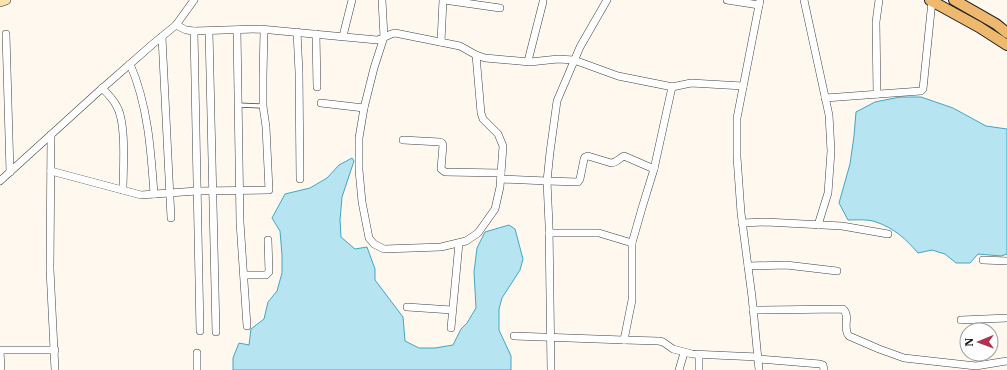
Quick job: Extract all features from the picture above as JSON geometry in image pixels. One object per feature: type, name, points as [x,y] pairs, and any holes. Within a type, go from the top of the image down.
[{"type":"main road","points":[[931,0],[1007,45]]},
{"type":"main road","points":[[954,0],[1007,32]]},
{"type":"street","points":[[0,2],[6,0]]},
{"type":"street","points":[[0,181],[102,88],[176,25],[194,0]]},
{"type":"street","points":[[343,36],[352,0]]},
{"type":"street","points":[[382,0],[384,37],[374,68],[364,108],[359,138],[359,170],[362,202],[370,238],[374,244],[384,249],[441,246],[466,242],[478,233],[496,209],[500,187],[503,146],[498,134],[483,118],[481,113],[476,55]]},
{"type":"street","points":[[441,42],[444,0],[500,8]]},
{"type":"street","points":[[551,370],[547,181],[557,101],[580,47],[607,0]]},
{"type":"street","points":[[726,0],[760,2],[736,118],[737,157],[742,223],[759,370]]},
{"type":"street","points":[[804,0],[829,115],[830,171],[828,193],[818,224]]},
{"type":"street","points":[[876,94],[876,22],[879,0]]},
{"type":"street","points":[[825,98],[919,92],[923,89],[931,0]]},
{"type":"street","points":[[528,61],[543,2]]},
{"type":"street","points":[[176,25],[186,30],[194,31],[264,30],[377,40],[395,33],[460,46],[485,58],[528,61],[558,59],[574,60],[618,76],[672,87],[691,82],[743,86]]},
{"type":"street","points":[[237,30],[240,222],[247,326]]},
{"type":"street","points":[[51,170],[141,195],[197,191],[269,190],[266,127],[263,106],[264,30]]},
{"type":"street","points":[[194,31],[200,331]]},
{"type":"street","points":[[209,31],[216,332]]},
{"type":"street","points":[[297,32],[300,179]]},
{"type":"street","points":[[6,34],[10,172]]},
{"type":"street","points":[[316,34],[317,87]]},
{"type":"street","points":[[162,36],[171,218]]},
{"type":"street","points":[[130,64],[145,114],[151,149],[154,194]]},
{"type":"street","points":[[624,340],[632,300],[632,243],[654,169],[672,87]]},
{"type":"street","points":[[102,88],[116,104],[121,116],[124,150],[123,190]]},
{"type":"street","points":[[321,103],[364,108]]},
{"type":"street","points":[[51,135],[50,269],[55,370]]},
{"type":"street","points":[[403,140],[442,143],[442,171],[547,181],[578,182],[585,156],[613,163],[624,156],[654,169]]},
{"type":"street","points":[[742,223],[766,222],[818,224],[842,226],[888,234]]},
{"type":"street","points":[[549,233],[599,233],[632,243]]},
{"type":"street","points":[[244,275],[266,274],[269,272],[268,240]]},
{"type":"street","points":[[451,328],[459,243]]},
{"type":"street","points":[[983,260],[1007,261]]},
{"type":"street","points":[[748,266],[786,264],[837,271]]},
{"type":"street","points":[[407,307],[452,310]]},
{"type":"street","points":[[753,310],[843,310],[846,314],[846,331],[849,336],[904,358],[976,366],[1007,361]]},
{"type":"street","points":[[961,320],[1007,318]]},
{"type":"street","points":[[514,336],[659,341],[684,353],[820,364],[824,365],[824,370]]},
{"type":"street","points":[[1,370],[0,350],[55,350]]},
{"type":"street","points":[[196,353],[197,370]]},
{"type":"street","points":[[679,370],[684,353]]},
{"type":"street","points":[[698,355],[699,370]]},
{"type":"lane","points":[[238,105],[263,106]]},
{"type":"water","points":[[900,97],[921,97],[953,108],[986,126],[1007,129],[1007,254],[1001,256],[978,254],[970,263],[956,263],[945,254],[932,250],[918,253],[899,234],[882,224],[870,220],[848,220],[839,203],[850,164],[856,112],[875,102]]},
{"type":"water","points":[[352,158],[354,161],[342,197],[340,220],[341,237],[355,249],[367,247],[375,269],[375,280],[403,317],[405,341],[419,348],[435,348],[453,345],[461,329],[467,323],[476,308],[474,272],[477,248],[485,232],[509,225],[515,229],[523,259],[520,270],[502,298],[499,309],[499,330],[511,356],[511,370],[233,370],[233,358],[239,343],[249,345],[251,329],[264,319],[268,302],[277,291],[282,273],[282,255],[280,231],[272,218],[285,194],[310,188],[327,178],[339,165]]}]
